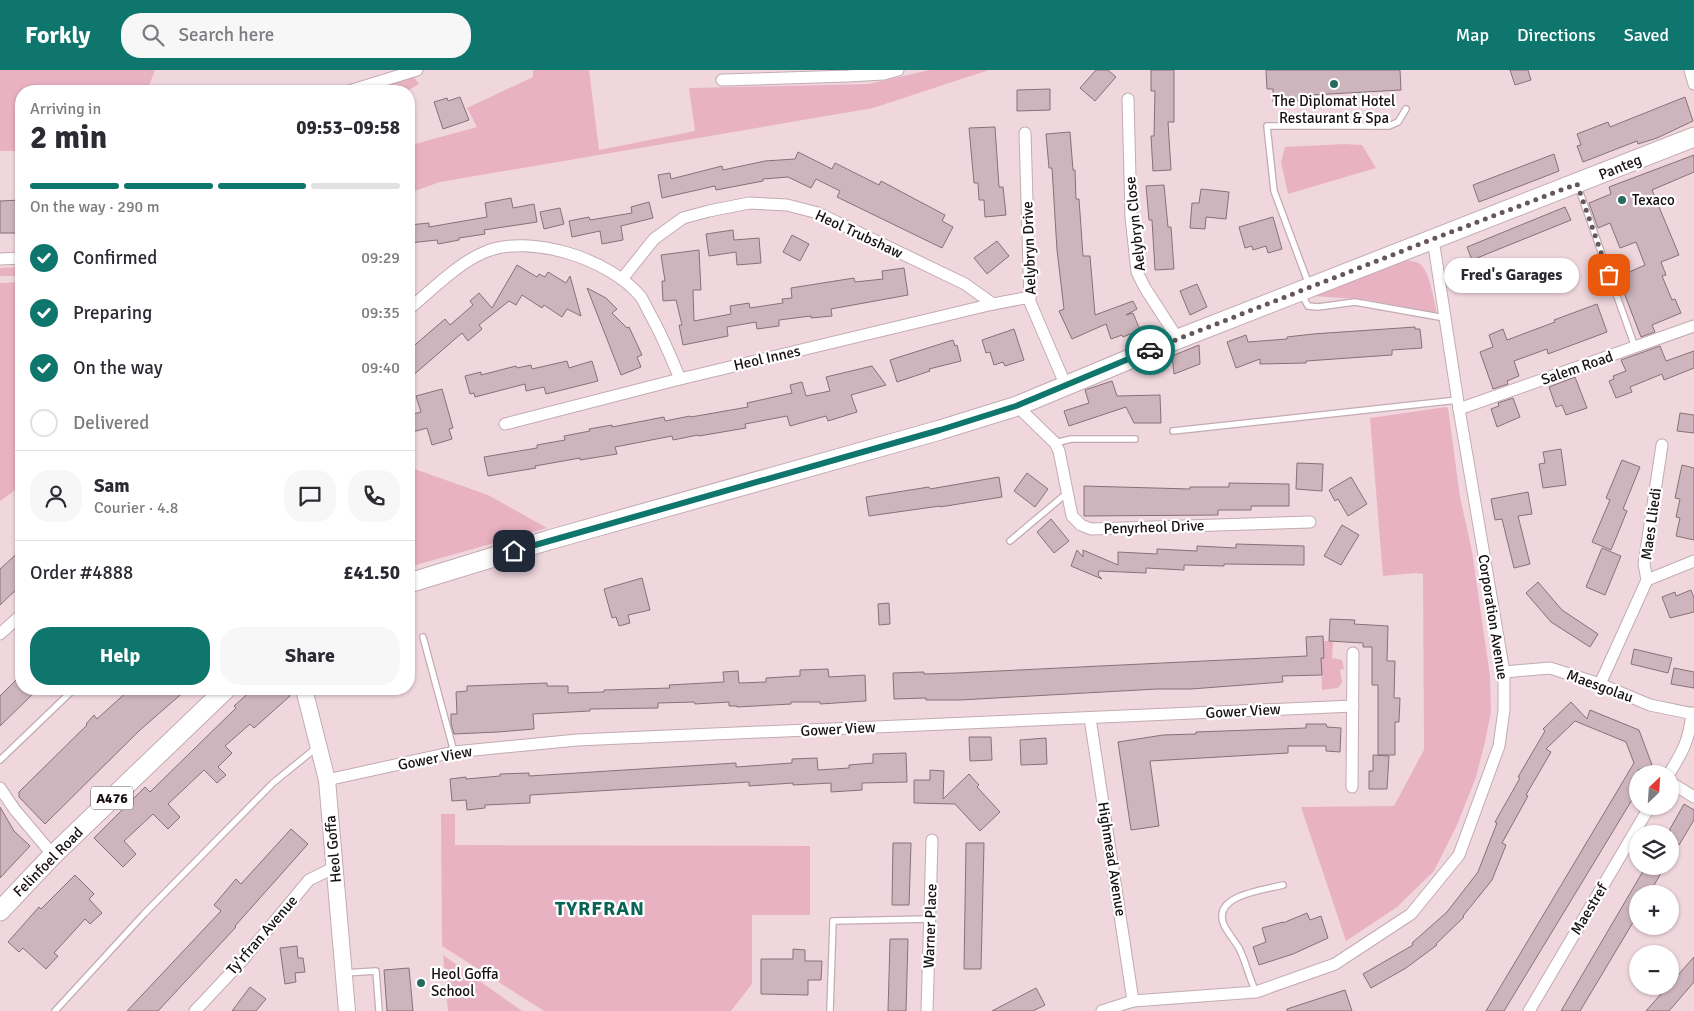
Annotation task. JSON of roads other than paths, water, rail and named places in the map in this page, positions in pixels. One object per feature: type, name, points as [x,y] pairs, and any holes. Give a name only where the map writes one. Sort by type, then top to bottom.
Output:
[{"type":"main road","name":"Panteg","points":[[1433,239],[1694,137]]},
{"type":"main road","points":[[415,581],[550,540],[931,433],[1016,406],[1178,338],[1433,239]]},
{"type":"main road","name":"Felinfoel Road","points":[[0,911],[53,855],[220,695]]},
{"type":"street","points":[[368,85],[417,70]]},
{"type":"street","points":[[722,80],[884,74],[898,70]]},
{"type":"street","points":[[1690,70],[1694,84]]},
{"type":"street","name":"Aelybryn Close","points":[[1128,99],[1131,216],[1137,272],[1145,288],[1178,338]]},
{"type":"street","name":"Aelybryn Drive","points":[[1025,133],[1030,302],[1066,386]]},
{"type":"street","name":"Heol Trubshaw","points":[[622,279],[654,239],[683,218],[749,203],[787,205],[818,213],[965,284],[993,304]]},
{"type":"street","name":"Corporation Avenue","points":[[1102,1011],[1134,1001],[1256,992],[1335,964],[1411,914],[1459,855],[1499,746],[1504,710],[1504,672],[1433,239]]},
{"type":"street","points":[[415,304],[467,261],[485,252],[510,246],[535,246],[567,254],[595,263],[622,279],[641,297],[663,337],[680,379]]},
{"type":"street","points":[[0,259],[15,258]]},
{"type":"street","name":"Heol Innes","points":[[505,424],[680,379],[993,304],[1030,298]]},
{"type":"street","name":"Salem Road","points":[[1459,405],[1694,326]]},
{"type":"street","points":[[1016,406],[1055,443]]},
{"type":"street","name":"Penyrheol Drive","points":[[1055,443],[1059,451],[1072,516],[1081,525],[1091,529],[1310,522]]},
{"type":"street","name":"Maes Lliedi","points":[[1600,684],[1646,580],[1644,564],[1662,445]]},
{"type":"street","points":[[1646,580],[1694,562]]},
{"type":"street","points":[[0,634],[15,620]]},
{"type":"street","points":[[1352,787],[1354,653]]},
{"type":"street","name":"Maesgolau","points":[[1504,672],[1550,668],[1600,684],[1650,705],[1693,714]]},
{"type":"street","name":"Heol Goffa","points":[[306,695],[320,745],[327,780],[346,1011]]},
{"type":"street","name":"Gower View","points":[[327,780],[454,752],[578,740],[1353,706]]},
{"type":"street","points":[[1676,765],[1690,745],[1693,714]]},
{"type":"street","name":"Highmead Avenue","points":[[1090,718],[1134,1001]]},
{"type":"street","points":[[0,788],[15,810],[53,855]]},
{"type":"street","points":[[1679,788],[1694,797]]},
{"type":"street","name":"Maestref","points":[[1529,1011],[1645,815]]},
{"type":"street","name":"Warner Place","points":[[927,1011],[932,840]]},
{"type":"street","name":"Ty'rfran Avenue","points":[[195,1011],[240,963],[309,880],[335,867]]},
{"type":"lane","points":[[1406,109],[1398,122],[1389,126],[1267,126],[1274,191],[1305,289],[1308,306],[1318,307],[1355,302],[1445,318]]},
{"type":"lane","points":[[1577,184],[1635,347]]},
{"type":"lane","points":[[1173,431],[1459,405]]},
{"type":"lane","points":[[1055,443],[1071,439],[1135,439]]},
{"type":"lane","points":[[1010,541],[1067,493]]},
{"type":"lane","points":[[423,637],[454,752]]},
{"type":"lane","points":[[0,760],[68,695]]},
{"type":"lane","points":[[55,1011],[144,914],[259,797],[273,783],[320,745]]},
{"type":"lane","points":[[1256,992],[1240,951],[1224,925],[1222,917],[1224,908],[1229,901],[1237,897],[1282,885]]},
{"type":"lane","points":[[830,1011],[832,921],[930,919]]},
{"type":"lane","points":[[344,973],[376,970],[379,1011]]},
{"type":"place","name":"The Diplomat Hotel Restaurant & Spa","points":[[1334,84]]},
{"type":"place","name":"Texaco","points":[[1622,200]]},
{"type":"place","name":"Fred's Garages","points":[[1609,275]]},
{"type":"place","name":"Heol Goffa School","points":[[421,983]]},
{"type":"district","name":"TYRFRAN","points":[[600,908]]}]
